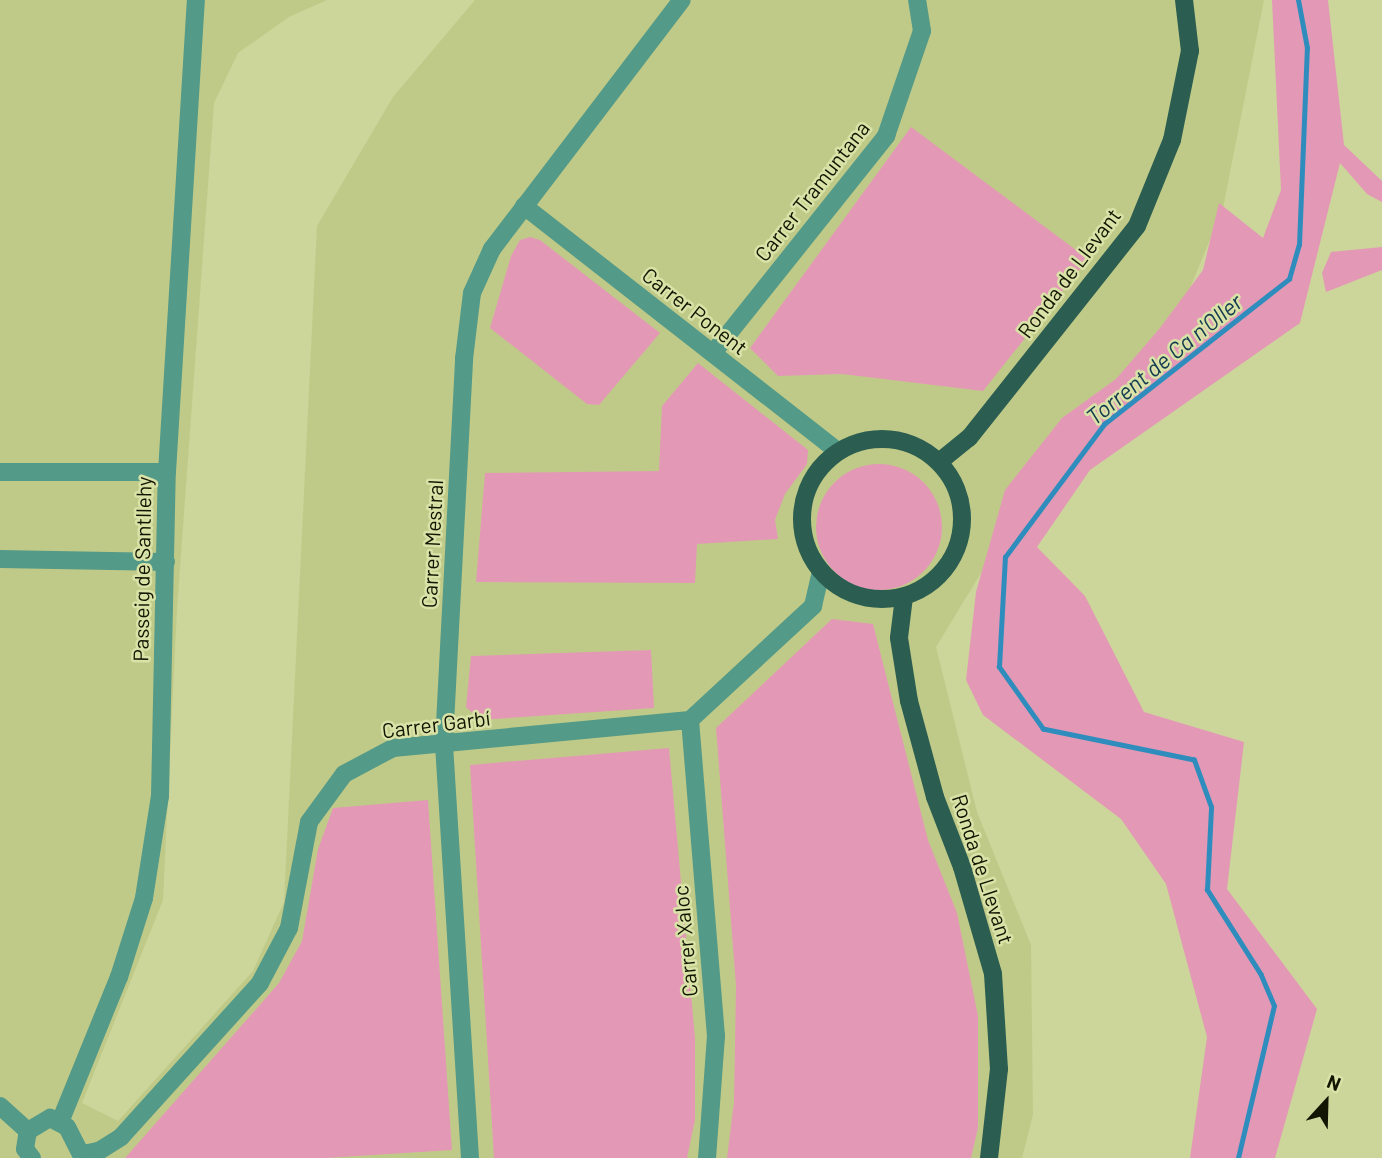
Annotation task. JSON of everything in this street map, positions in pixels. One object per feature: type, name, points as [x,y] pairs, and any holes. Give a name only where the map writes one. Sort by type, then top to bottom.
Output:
[{"type":"main road","name":"Ronda de Llevant","points":[[939,461],[969,438],[1137,226],[1172,140],[1190,51],[1184,0]]},
{"type":"main road","points":[[891,439],[916,446],[939,461],[961,499],[962,530],[954,557],[925,587],[904,597],[865,596],[843,589],[821,571],[802,533],[801,512],[813,478],[838,451],[862,440],[891,439]]},
{"type":"main road","name":"Ronda de Llevant","points":[[904,597],[899,638],[909,701],[934,797],[962,867],[993,974],[999,1069],[989,1158]]},
{"type":"street","name":"Passeig de Santllehy","points":[[61,1122],[119,977],[144,898],[160,796],[167,472],[196,0]]},
{"type":"street","name":"Carrer Mestral","points":[[470,1158],[444,743],[464,359],[472,293],[492,249],[682,0]]},
{"type":"street","name":"Carrer Tramuntana","points":[[713,354],[886,136],[922,30],[917,0]]},
{"type":"street","name":"Carrer Ponent","points":[[524,206],[838,451]]},
{"type":"street","points":[[0,472],[167,472]]},
{"type":"street","points":[[0,559],[166,562]]},
{"type":"street","points":[[690,720],[813,606],[821,571]]},
{"type":"street","name":"Carrer Garbí","points":[[83,1156],[110,1146],[121,1136],[260,983],[289,928],[304,835],[330,788],[374,755],[444,743],[690,720]]},
{"type":"street","name":"Carrer Xaloc","points":[[690,720],[716,1036],[707,1158]]},
{"type":"street","points":[[0,1106],[28,1131]]},
{"type":"street","points":[[32,1158],[25,1149],[28,1131],[41,1120],[61,1122],[83,1156]]},
{"type":"shaded area","points":[[0,0],[327,0],[289,17],[238,53],[214,103],[177,609],[163,900],[82,1103],[118,1121],[253,971],[284,902],[317,226],[393,97],[475,0],[1264,0],[1223,208],[1184,303],[998,545],[936,647],[977,812],[1031,945],[1033,1115],[1022,1158],[0,1158]]},
{"type":"shaded area","points":[[1272,0],[1328,0],[1344,145],[1382,181],[1382,202],[1367,194],[1340,163],[1300,323],[1090,470],[1037,547],[1085,596],[1144,712],[1244,742],[1227,889],[1317,1009],[1275,1158],[1190,1158],[1207,1037],[1166,884],[1121,819],[983,715],[966,680],[976,592],[1005,490],[1062,418],[1116,379],[1160,328],[1203,270],[1219,203],[1263,238],[1281,190]]},
{"type":"shaded area","points":[[911,127],[1088,259],[983,391],[842,374],[778,376],[750,348]]},
{"type":"shaded area","points":[[530,237],[540,240],[660,333],[599,405],[587,404],[490,328],[511,256],[520,240]]},
{"type":"shaded area","points":[[1382,247],[1382,270],[1326,292],[1322,273],[1331,252]]},
{"type":"shaded area","points":[[698,363],[808,450],[807,464],[785,494],[775,520],[778,539],[697,544],[695,583],[476,582],[485,473],[659,471],[662,406]]},
{"type":"shaded area","points":[[879,464],[903,469],[923,483],[937,503],[942,527],[937,551],[923,571],[903,585],[879,590],[855,585],[835,571],[821,551],[816,527],[821,503],[835,483],[855,469]]},
{"type":"shaded area","points":[[832,619],[873,624],[928,840],[957,913],[978,1016],[978,1128],[971,1158],[727,1158],[734,1102],[736,986],[716,728]]},
{"type":"shaded area","points":[[651,650],[654,708],[480,720],[466,707],[471,656]]},
{"type":"shaded area","points":[[669,748],[695,1038],[695,1120],[687,1158],[494,1158],[470,765]]},
{"type":"shaded area","points":[[428,800],[452,1150],[326,1158],[125,1158],[279,983],[302,941],[318,849],[333,808]]},
{"type":"waterway","name":"Torrent de Ca n'Oller","points":[[1238,1158],[1274,1006],[1261,975],[1207,890],[1211,807],[1194,760],[1043,729],[999,667],[1005,557],[1104,424],[1289,279],[1299,245],[1307,48],[1298,0]]}]
